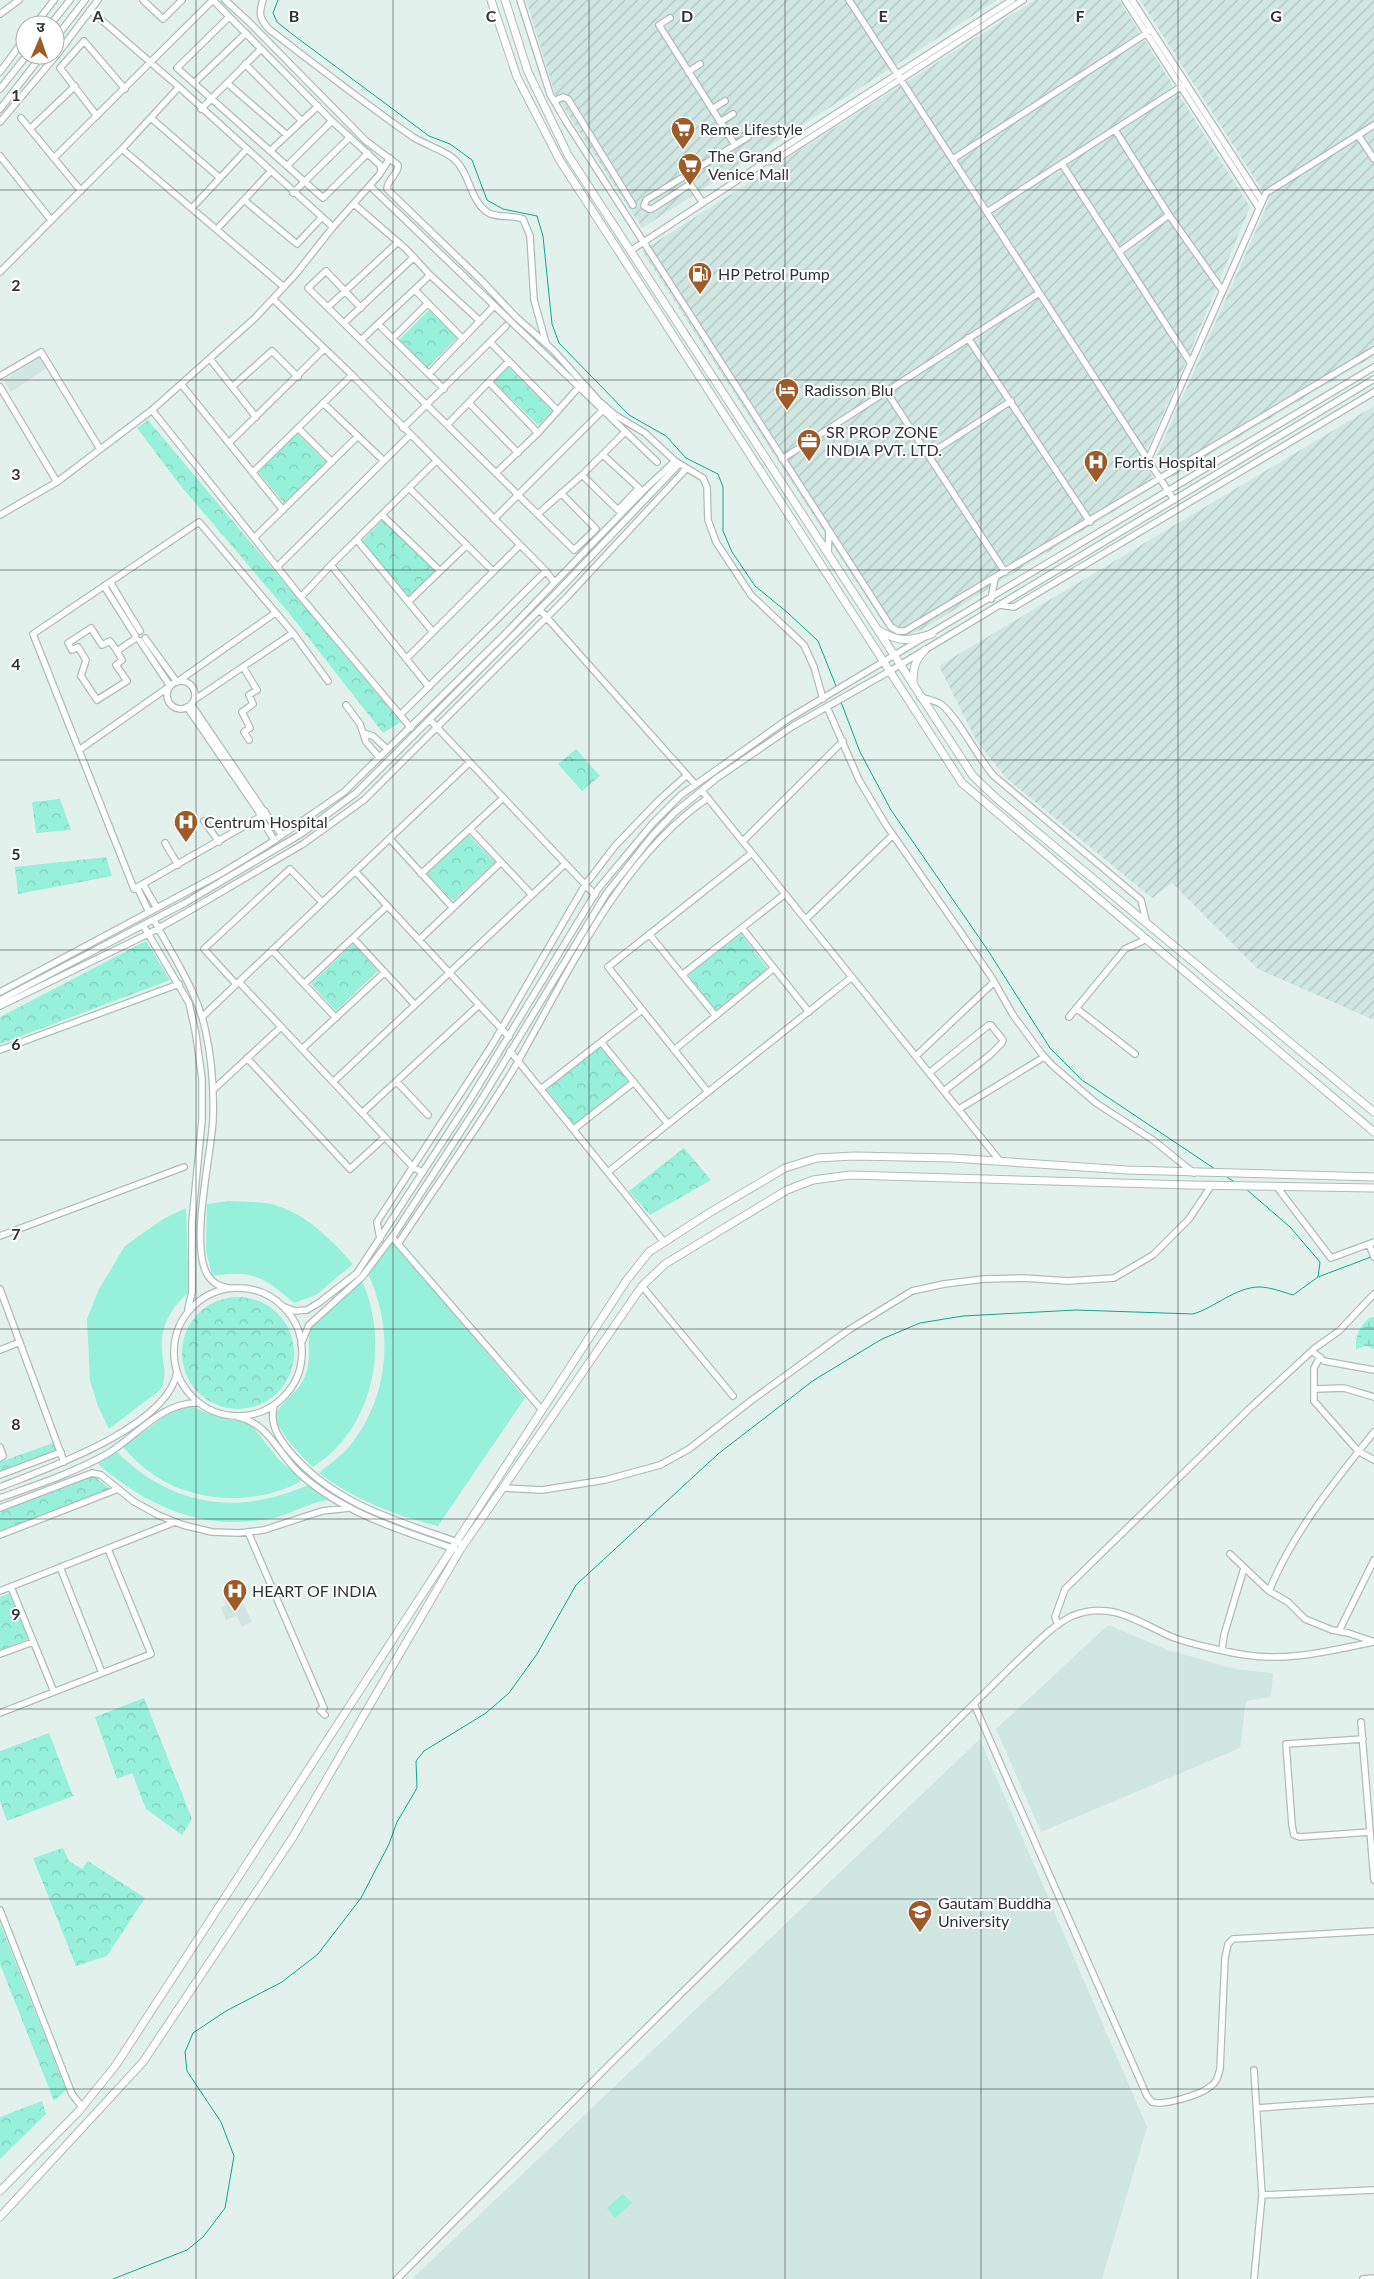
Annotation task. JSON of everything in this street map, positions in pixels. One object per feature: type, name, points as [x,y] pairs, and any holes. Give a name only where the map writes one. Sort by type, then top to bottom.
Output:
[{"type":"main road","points":[[490,0],[517,77],[559,159],[962,783],[1374,1132]]},
{"type":"main road","points":[[505,0],[520,52],[540,101],[568,155],[973,776],[996,798],[1374,1112]]},
{"type":"main road","points":[[875,628],[899,640],[910,640],[932,634]]},
{"type":"main road","points":[[913,686],[913,667],[916,659],[925,650]]},
{"type":"main road","points":[[0,2191],[82,2107],[116,2066],[626,1281],[648,1252],[785,1168],[817,1158],[864,1156],[1000,1161],[1198,1173],[1374,1178]]},
{"type":"main road","points":[[0,2217],[143,2062],[293,1837],[462,1547],[642,1286],[666,1264],[717,1231],[787,1190],[813,1180],[850,1175],[1213,1186],[1374,1188]]},
{"type":"street","points":[[0,14],[19,0]]},
{"type":"street","points":[[43,15],[54,0]]},
{"type":"street","points":[[58,15],[70,0]]},
{"type":"street","points":[[65,26],[85,0]]},
{"type":"street","points":[[0,122],[55,57],[98,0]]},
{"type":"street","points":[[143,0],[163,19],[182,0]]},
{"type":"street","points":[[55,157],[213,0],[332,121],[380,165],[382,170]]},
{"type":"street","points":[[225,0],[366,141],[398,164],[398,169],[386,188],[481,280],[516,317],[547,345],[599,401],[615,415],[644,433],[686,469],[703,478],[707,487],[711,529],[727,561],[751,595],[804,645],[814,667],[823,699]]},
{"type":"street","points":[[263,0],[259,12],[262,22],[270,30],[414,137],[454,159],[460,165],[473,195],[488,213],[496,216],[516,216],[523,219],[530,236],[534,300],[547,345]]},
{"type":"street","points":[[520,0],[538,62],[554,101],[891,627],[898,631],[905,632],[1374,350]]},
{"type":"street","points":[[849,0],[1174,500]]},
{"type":"street","points":[[899,76],[1012,0]]},
{"type":"street","points":[[630,250],[765,162],[772,154],[1023,0]]},
{"type":"street","points":[[1125,0],[1149,32],[1259,208]]},
{"type":"street","points":[[1132,0],[1149,32]]},
{"type":"street","points":[[90,10],[179,88],[320,218],[333,227]]},
{"type":"street","points":[[229,16],[177,68],[323,198],[368,153]]},
{"type":"street","points":[[670,18],[658,26],[735,145]]},
{"type":"street","points":[[953,159],[1149,32]]},
{"type":"street","points":[[194,84],[246,33]]},
{"type":"street","points":[[97,116],[60,68],[84,41],[125,88]]},
{"type":"street","points":[[201,109],[261,48]]},
{"type":"street","points":[[0,72],[15,52]]},
{"type":"street","points":[[246,64],[302,121]]},
{"type":"street","points":[[688,72],[700,64]]},
{"type":"street","points":[[0,88],[19,65]]},
{"type":"street","points":[[0,109],[34,65]]},
{"type":"street","points":[[227,83],[286,135]]},
{"type":"street","points":[[987,212],[1183,85]]},
{"type":"street","points":[[1183,85],[1262,201]]},
{"type":"street","points":[[30,129],[75,86]]},
{"type":"street","points":[[0,272],[122,149],[179,88]]},
{"type":"street","points":[[554,101],[563,97],[568,99],[633,205]]},
{"type":"street","points":[[712,109],[725,101]]},
{"type":"street","points":[[270,151],[318,106]]},
{"type":"street","points":[[720,122],[733,114]]},
{"type":"street","points":[[21,118],[55,157],[81,191]]},
{"type":"street","points":[[151,118],[220,178]]},
{"type":"street","points":[[287,166],[332,121]]},
{"type":"street","points":[[1148,460],[1266,193],[1374,125]]},
{"type":"street","points":[[1115,130],[1169,215],[1222,290]]},
{"type":"street","points":[[1358,135],[1374,159]]},
{"type":"street","points":[[703,203],[690,184],[652,209],[649,210],[644,206],[646,200],[748,136]]},
{"type":"street","points":[[293,193],[350,138]]},
{"type":"street","points":[[122,149],[284,288]]},
{"type":"street","points":[[192,208],[246,150]]},
{"type":"street","points":[[0,156],[51,220]]},
{"type":"street","points":[[0,514],[57,482],[152,410],[210,359],[274,300],[333,227],[370,186],[390,158]]},
{"type":"street","points":[[1062,164],[1190,362]]},
{"type":"street","points":[[217,230],[270,172]]},
{"type":"street","points":[[370,186],[656,462]]},
{"type":"street","points":[[244,200],[297,244],[320,218]]},
{"type":"street","points":[[354,204],[398,242],[430,275],[480,321]]},
{"type":"street","points":[[1119,252],[1169,215]]},
{"type":"street","points":[[328,308],[398,242]]},
{"type":"street","points":[[344,324],[414,257]]},
{"type":"street","points":[[360,308],[326,272],[308,288],[574,550],[596,529],[562,493]]},
{"type":"street","points":[[361,340],[430,275]]},
{"type":"street","points":[[415,290],[463,339]]},
{"type":"street","points":[[782,459],[1039,293]]},
{"type":"street","points":[[274,300],[352,375],[546,571],[554,582]]},
{"type":"street","points":[[393,338],[428,303]]},
{"type":"street","points":[[429,374],[494,306]]},
{"type":"street","points":[[378,324],[444,389]]},
{"type":"street","points":[[403,428],[428,406],[506,326]]},
{"type":"street","points":[[968,338],[1090,522]]},
{"type":"street","points":[[490,342],[558,411]]},
{"type":"street","points":[[230,442],[298,377],[324,349]]},
{"type":"street","points":[[232,387],[272,351],[298,377]]},
{"type":"street","points":[[0,376],[41,352],[100,449]]},
{"type":"street","points":[[210,359],[256,417]]},
{"type":"street","points":[[447,425],[509,361]]},
{"type":"street","points":[[188,1309],[220,1291],[245,1289],[264,1294],[282,1306],[295,1311],[307,1310],[357,1273],[471,1098],[594,895],[653,822],[681,795],[788,719],[991,599],[1374,367]]},
{"type":"street","points":[[253,472],[352,375]]},
{"type":"street","points":[[232,1416],[254,1414],[274,1406],[287,1393],[299,1373],[301,1344],[309,1325],[362,1277],[392,1237],[474,1110],[606,894],[652,836],[674,813],[793,726],[890,671],[1374,379]]},
{"type":"street","points":[[489,382],[538,433]]},
{"type":"street","points":[[181,384],[230,442],[283,510]]},
{"type":"street","points":[[496,473],[538,433],[578,388]]},
{"type":"street","points":[[1,389],[57,482]]},
{"type":"street","points":[[886,391],[1005,572]]},
{"type":"street","points":[[1000,605],[1014,607],[1374,392]]},
{"type":"street","points":[[928,455],[1011,401]]},
{"type":"street","points":[[323,403],[384,461]]},
{"type":"street","points":[[468,403],[518,452]]},
{"type":"street","points":[[152,410],[301,597],[416,734]]},
{"type":"street","points":[[494,519],[603,410]]},
{"type":"street","points":[[298,428],[332,462]]},
{"type":"street","points":[[538,514],[582,475],[625,432]]},
{"type":"street","points":[[277,567],[410,435]]},
{"type":"street","points":[[254,538],[358,436]]},
{"type":"street","points":[[582,475],[618,510],[639,488],[603,455]]},
{"type":"street","points":[[301,597],[330,565],[436,461]]},
{"type":"street","points":[[0,992],[222,873],[282,835],[344,792],[504,635],[644,490],[677,462]]},
{"type":"street","points":[[0,1000],[154,920],[301,834],[356,793],[540,610],[677,462]]},
{"type":"street","points":[[0,1006],[148,934],[303,844],[364,800],[547,618],[686,469]]},
{"type":"street","points":[[409,488],[493,572]]},
{"type":"street","points":[[382,515],[440,571]]},
{"type":"street","points":[[262,814],[219,842],[134,889],[32,634],[198,522],[293,634],[328,681]]},
{"type":"street","points":[[828,556],[829,531]]},
{"type":"street","points":[[357,540],[433,632]]},
{"type":"street","points":[[408,602],[467,545]]},
{"type":"street","points":[[406,659],[520,545]]},
{"type":"street","points":[[330,565],[429,687]]},
{"type":"street","points":[[400,715],[546,571]]},
{"type":"street","points":[[991,599],[995,578]]},
{"type":"street","points":[[110,582],[139,636],[177,682]]},
{"type":"street","points":[[104,586],[139,636],[170,686]]},
{"type":"street","points":[[540,610],[695,784]]},
{"type":"street","points":[[79,750],[275,613]]},
{"type":"street","points":[[91,628],[102,645],[110,641],[117,651],[122,660],[116,665],[127,681],[97,700],[81,676],[86,660],[78,647],[72,650],[68,643],[91,628]]},
{"type":"street","points":[[170,686],[167,695],[170,703],[178,708],[191,704],[293,634]]},
{"type":"street","points":[[117,651],[139,636]]},
{"type":"street","points":[[243,667],[257,690],[249,695],[253,704],[242,712],[250,728],[244,732],[249,740]]},
{"type":"street","points":[[177,682],[185,682],[192,687],[194,691],[191,704],[262,814],[274,840]]},
{"type":"street","points":[[920,697],[941,704],[950,713],[980,760],[994,776],[1141,900],[1146,922]]},
{"type":"street","points":[[346,705],[360,724],[366,742],[379,757]]},
{"type":"street","points":[[830,705],[859,780],[893,835],[994,982],[1013,1016],[1044,1057],[1096,1103],[1153,1140],[1198,1173]]},
{"type":"street","points":[[430,720],[469,764],[594,895]]},
{"type":"street","points":[[363,733],[373,736],[387,749]]},
{"type":"street","points":[[743,842],[843,741]]},
{"type":"street","points":[[202,1017],[469,764]]},
{"type":"street","points":[[380,1239],[377,1222],[414,1168],[501,1029],[585,885],[615,846],[659,800],[687,775]]},
{"type":"street","points":[[702,791],[1000,1161]]},
{"type":"street","points":[[421,874],[502,798]]},
{"type":"street","points":[[398,1244],[518,1060],[580,951],[631,874],[678,823],[708,798]]},
{"type":"street","points":[[262,814],[282,835]]},
{"type":"street","points":[[204,821],[219,842]]},
{"type":"street","points":[[470,829],[532,895]]},
{"type":"street","points":[[806,919],[893,835]]},
{"type":"street","points":[[390,839],[453,908]]},
{"type":"street","points":[[165,843],[178,865]]},
{"type":"street","points":[[708,1092],[608,967],[752,853]]},
{"type":"street","points":[[419,940],[501,862]]},
{"type":"street","points":[[333,1082],[565,864]]},
{"type":"street","points":[[322,902],[290,869],[204,949],[281,1027],[414,1168],[422,1172]]},
{"type":"street","points":[[355,872],[509,1037]]},
{"type":"street","points":[[140,886],[157,908]]},
{"type":"street","points":[[140,886],[150,912]]},
{"type":"street","points":[[682,975],[785,894]]},
{"type":"street","points":[[304,984],[387,906]]},
{"type":"street","points":[[154,920],[198,1002],[206,1033],[213,1090],[213,1121],[201,1222],[202,1254],[206,1273],[211,1280],[218,1286],[231,1289]]},
{"type":"street","points":[[142,925],[189,1004],[196,1035],[202,1079],[202,1120],[192,1222],[192,1292],[188,1309],[177,1332],[174,1351],[177,1372],[184,1387],[199,1403],[209,1410],[256,1423],[270,1437],[297,1471],[317,1488],[350,1508],[368,1517],[462,1547]]},
{"type":"street","points":[[742,928],[809,1012]]},
{"type":"street","points":[[649,934],[716,1016]]},
{"type":"street","points":[[353,938],[415,1005]]},
{"type":"street","points":[[1069,1016],[1125,949],[1147,940]]},
{"type":"street","points":[[272,950],[336,1018]]},
{"type":"street","points":[[674,1050],[774,968]]},
{"type":"street","points":[[302,1049],[385,972]]},
{"type":"street","points":[[608,1172],[852,977]]},
{"type":"street","points":[[916,1056],[994,982]]},
{"type":"street","points":[[0,1050],[178,984]]},
{"type":"street","points":[[362,1113],[479,1005]]},
{"type":"street","points":[[1076,1008],[1135,1054]]},
{"type":"street","points":[[541,1089],[642,1010]]},
{"type":"street","points":[[929,1073],[988,1025],[991,1025],[1001,1037],[1002,1043],[990,1055],[944,1091]]},
{"type":"street","points":[[213,1090],[281,1027]]},
{"type":"street","points":[[601,1042],[668,1124]]},
{"type":"street","points":[[510,1051],[664,1242]]},
{"type":"street","points":[[959,1109],[1044,1057]]},
{"type":"street","points":[[247,1058],[350,1169],[384,1137]]},
{"type":"street","points":[[397,1082],[428,1114]]},
{"type":"street","points":[[574,1129],[634,1082]]},
{"type":"street","points":[[0,1236],[184,1167]]},
{"type":"street","points":[[503,1488],[542,1490],[605,1480],[660,1465],[689,1449],[752,1400],[847,1331],[912,1291],[944,1284],[984,1279],[1023,1278],[1068,1281],[1114,1278],[1153,1255],[1189,1219],[1213,1186]]},
{"type":"street","points":[[1277,1187],[1332,1258],[1371,1243],[1374,1257]]},
{"type":"street","points":[[392,1237],[542,1410]]},
{"type":"street","points":[[642,1286],[733,1396]]},
{"type":"street","points":[[1,1293],[64,1462]]},
{"type":"street","points":[[1058,1625],[1055,1617],[1065,1589],[1142,1512],[1312,1351],[1339,1331],[1374,1294]]},
{"type":"street","points":[[282,1306],[294,1323],[301,1344]]},
{"type":"street","points":[[0,1350],[20,1342]]},
{"type":"street","points":[[1312,1351],[1324,1361],[1374,1370]]},
{"type":"street","points":[[1320,1357],[1314,1368],[1315,1389],[1312,1396],[1314,1401],[1358,1451],[1374,1460]]},
{"type":"street","points":[[0,1486],[64,1462],[116,1436],[153,1409],[175,1383],[177,1372]]},
{"type":"street","points":[[1315,1389],[1344,1388],[1374,1396]]},
{"type":"street","points":[[0,1498],[77,1469],[108,1454],[168,1409],[190,1403],[199,1403]]},
{"type":"street","points":[[274,1406],[271,1416],[274,1427],[285,1446],[302,1466],[321,1482],[346,1500],[454,1545]]},
{"type":"street","points":[[1268,1590],[1286,1555],[1340,1472],[1374,1432]]},
{"type":"street","points":[[0,1447],[3,1456],[0,1458]]},
{"type":"street","points":[[0,1475],[61,1452]]},
{"type":"street","points":[[77,1469],[81,1478]]},
{"type":"street","points":[[0,1508],[92,1474],[101,1474],[133,1501],[176,1522],[212,1532],[264,1530],[322,1511],[350,1508]]},
{"type":"street","points":[[0,1535],[118,1489]]},
{"type":"street","points":[[0,1591],[176,1522]]},
{"type":"street","points":[[248,1532],[324,1708],[320,1710],[325,1715]]},
{"type":"street","points":[[0,1713],[151,1654],[108,1549]]},
{"type":"street","points":[[1230,1554],[1268,1590],[1288,1602],[1305,1619],[1374,1642]]},
{"type":"street","points":[[1339,1631],[1374,1560]]},
{"type":"street","points":[[60,1567],[102,1673]]},
{"type":"street","points":[[1222,1649],[1224,1635],[1244,1568]]},
{"type":"street","points":[[11,1587],[54,1692]]},
{"type":"street","points":[[397,2279],[620,2054],[1016,1662],[1058,1625],[1073,1616],[1100,1610],[1108,1611],[1128,1615],[1174,1637],[1222,1649],[1271,1658],[1299,1656],[1374,1642]]},
{"type":"street","points":[[0,1654],[34,1642]]},
{"type":"street","points":[[974,1704],[1147,2096],[1152,2102],[1163,2104],[1205,2090],[1217,2079],[1220,2069],[1225,1958],[1228,1944],[1233,1939],[1374,1931]]},
{"type":"street","points":[[1361,1722],[1374,1880]]},
{"type":"street","points":[[1363,1739],[1286,1744],[1291,1816],[1294,1835],[1300,1837],[1370,1832]]},
{"type":"street","points":[[0,1910],[72,2094],[82,2107]]},
{"type":"street","points":[[1254,2070],[1262,2196],[1254,2279]]},
{"type":"street","points":[[1257,2108],[1374,2100]]},
{"type":"street","points":[[1262,2196],[1374,2190]]},
{"type":"street","points":[[1363,2279],[1374,2278]]},
{"type":"shaded area","points":[[526,0],[997,0],[642,228],[555,94]]},
{"type":"shaded area","points":[[1035,0],[1119,0],[1250,207],[1185,364],[1143,459],[1157,485],[923,629],[908,635],[895,634],[885,626],[642,251]]},
{"type":"shaded area","points":[[1140,0],[1374,0],[1374,356],[1171,478],[1157,455],[1269,201]]},
{"type":"shaded area","points":[[41,356],[48,367],[11,392],[4,380]]},
{"type":"shaded area","points":[[1374,406],[1374,1020],[1258,969],[1172,883],[1152,898],[1006,778],[976,740],[939,666]]},
{"type":"shaded area","name":"HEART OF INDIA","points":[[238,1592],[252,1622],[242,1627],[237,1616],[226,1620],[221,1607],[226,1605],[223,1598]]},
{"type":"shaded area","points":[[1108,1625],[1168,1650],[1235,1669],[1273,1673],[1271,1697],[1246,1701],[1240,1748],[1041,1832],[996,1729]]},
{"type":"shaded area","name":"Gautam Buddha University","points":[[980,1739],[1147,2127],[1102,2279],[412,2279]]},
{"type":"green space","points":[[429,310],[457,338],[426,369],[398,341]]},
{"type":"green space","points":[[508,367],[553,410],[538,425],[494,382]]},
{"type":"green space","points":[[148,420],[401,722],[383,733],[289,613],[180,485],[137,428]]},
{"type":"green space","points":[[297,433],[327,463],[284,503],[258,472]]},
{"type":"green space","points":[[383,520],[435,571],[409,598],[361,542]]},
{"type":"green space","points":[[576,749],[600,776],[582,791],[558,764]]},
{"type":"green space","points":[[60,799],[71,830],[36,833],[32,802]]},
{"type":"green space","points":[[469,835],[495,862],[453,901],[427,874]]},
{"type":"green space","points":[[106,857],[112,876],[18,894],[15,867]]},
{"type":"green space","points":[[741,934],[768,969],[716,1010],[688,975]]},
{"type":"green space","points":[[146,941],[170,980],[0,1044],[0,1017]]},
{"type":"green space","points":[[353,944],[378,971],[336,1011],[311,984]]},
{"type":"green space","points":[[601,1046],[629,1081],[574,1124],[546,1089]]},
{"type":"green space","points":[[684,1148],[711,1180],[650,1215],[629,1191]]},
{"type":"green space","points":[[229,1201],[272,1204],[284,1208],[317,1228],[353,1264],[316,1295],[294,1303],[274,1287],[257,1277],[238,1274],[212,1276],[206,1251],[207,1204]]},
{"type":"green space","points":[[186,1208],[189,1292],[172,1311],[163,1333],[164,1380],[160,1390],[109,1429],[98,1406],[90,1381],[87,1319],[99,1289],[125,1246],[163,1219]]},
{"type":"green space","points":[[392,1241],[525,1398],[438,1526],[391,1512],[361,1499],[319,1473],[348,1448],[362,1429],[372,1408],[379,1386],[384,1364],[382,1318],[377,1296],[368,1274]]},
{"type":"green space","points":[[362,1281],[370,1305],[375,1331],[375,1357],[371,1383],[363,1408],[350,1430],[334,1450],[313,1467],[282,1432],[276,1416],[278,1410],[304,1379],[309,1362],[311,1327]]},
{"type":"green space","points":[[238,1297],[249,1298],[259,1302],[277,1314],[289,1332],[293,1342],[293,1364],[289,1374],[277,1392],[259,1404],[249,1408],[238,1409],[227,1408],[217,1404],[199,1392],[187,1374],[183,1364],[182,1353],[183,1342],[187,1332],[199,1314],[217,1302],[227,1298]]},
{"type":"green space","points":[[1371,1317],[1374,1317],[1374,1349],[1366,1346],[1356,1349],[1359,1331]]},
{"type":"green space","points":[[190,1406],[217,1417],[250,1423],[279,1460],[303,1480],[268,1494],[230,1498],[210,1496],[173,1486],[157,1477],[123,1447],[172,1411]]},
{"type":"green space","points":[[53,1443],[56,1451],[0,1472],[0,1462]]},
{"type":"green space","points":[[117,1452],[160,1485],[183,1495],[207,1501],[231,1503],[256,1501],[282,1495],[308,1485],[331,1500],[316,1503],[274,1518],[249,1522],[201,1519],[179,1513],[137,1493],[117,1480],[98,1464]]},
{"type":"green space","points":[[94,1476],[110,1489],[0,1531],[0,1512]]},
{"type":"green space","points":[[10,1593],[28,1639],[0,1650],[0,1597]]},
{"type":"green space","points":[[144,1698],[192,1819],[182,1835],[146,1809],[132,1773],[117,1779],[95,1717]]},
{"type":"green space","points":[[49,1733],[73,1796],[7,1821],[0,1801],[0,1751]]},
{"type":"green space","points":[[63,1848],[69,1861],[82,1869],[88,1861],[145,1898],[107,1956],[76,1966],[33,1858]]},
{"type":"green space","points":[[0,1923],[66,2090],[54,2101],[0,1964]]},
{"type":"green space","points":[[42,2101],[46,2114],[0,2159],[0,2117]]},
{"type":"green space","points":[[623,2194],[632,2203],[615,2218],[607,2208]]},
{"type":"waterway","points":[[278,0],[273,13],[277,22],[429,136],[450,144],[472,160],[487,200],[503,209],[537,216],[543,236],[552,324],[559,343],[629,415],[666,436],[686,458],[718,474],[723,487],[723,531],[732,552],[755,586],[818,641],[836,686]]},
{"type":"waterway","points":[[841,702],[860,752],[891,810],[987,949],[1050,1048],[1082,1080],[1215,1169]]},
{"type":"waterway","points":[[1227,1177],[1236,1183]]},
{"type":"waterway","points":[[113,2279],[187,2250],[203,2237],[225,2208],[234,2156],[221,2122],[187,2071],[185,2052],[193,2033],[226,2011],[282,1982],[318,1954],[361,1898],[389,1844],[397,1822],[417,1788],[416,1761],[424,1751],[486,1713],[509,1693],[537,1654],[576,1585],[718,1454],[814,1380],[882,1339],[920,1323],[963,1316],[1076,1310],[1193,1314],[1242,1290],[1250,1288],[1268,1288],[1293,1295],[1318,1277],[1320,1262],[1290,1227],[1246,1189]]},
{"type":"waterway","points":[[1318,1277],[1371,1257]]},
{"type":"place","name":"Reme Lifestyle","points":[[683,150]]},
{"type":"place","name":"The Grand Venice Mall","points":[[690,186]]},
{"type":"place","name":"HP Petrol Pump","points":[[700,295]]},
{"type":"place","name":"Radisson Blu","points":[[787,411]]},
{"type":"place","name":"SR PROP ZONE INDIA PVT. LTD.","points":[[809,462]]},
{"type":"place","name":"Fortis Hospital","points":[[1096,483]]},
{"type":"place","name":"Centrum Hospital","points":[[186,843]]},
{"type":"place","name":"HEART OF INDIA","points":[[235,1612]]},
{"type":"place","name":"Gautam Buddha University","points":[[920,1933]]}]
